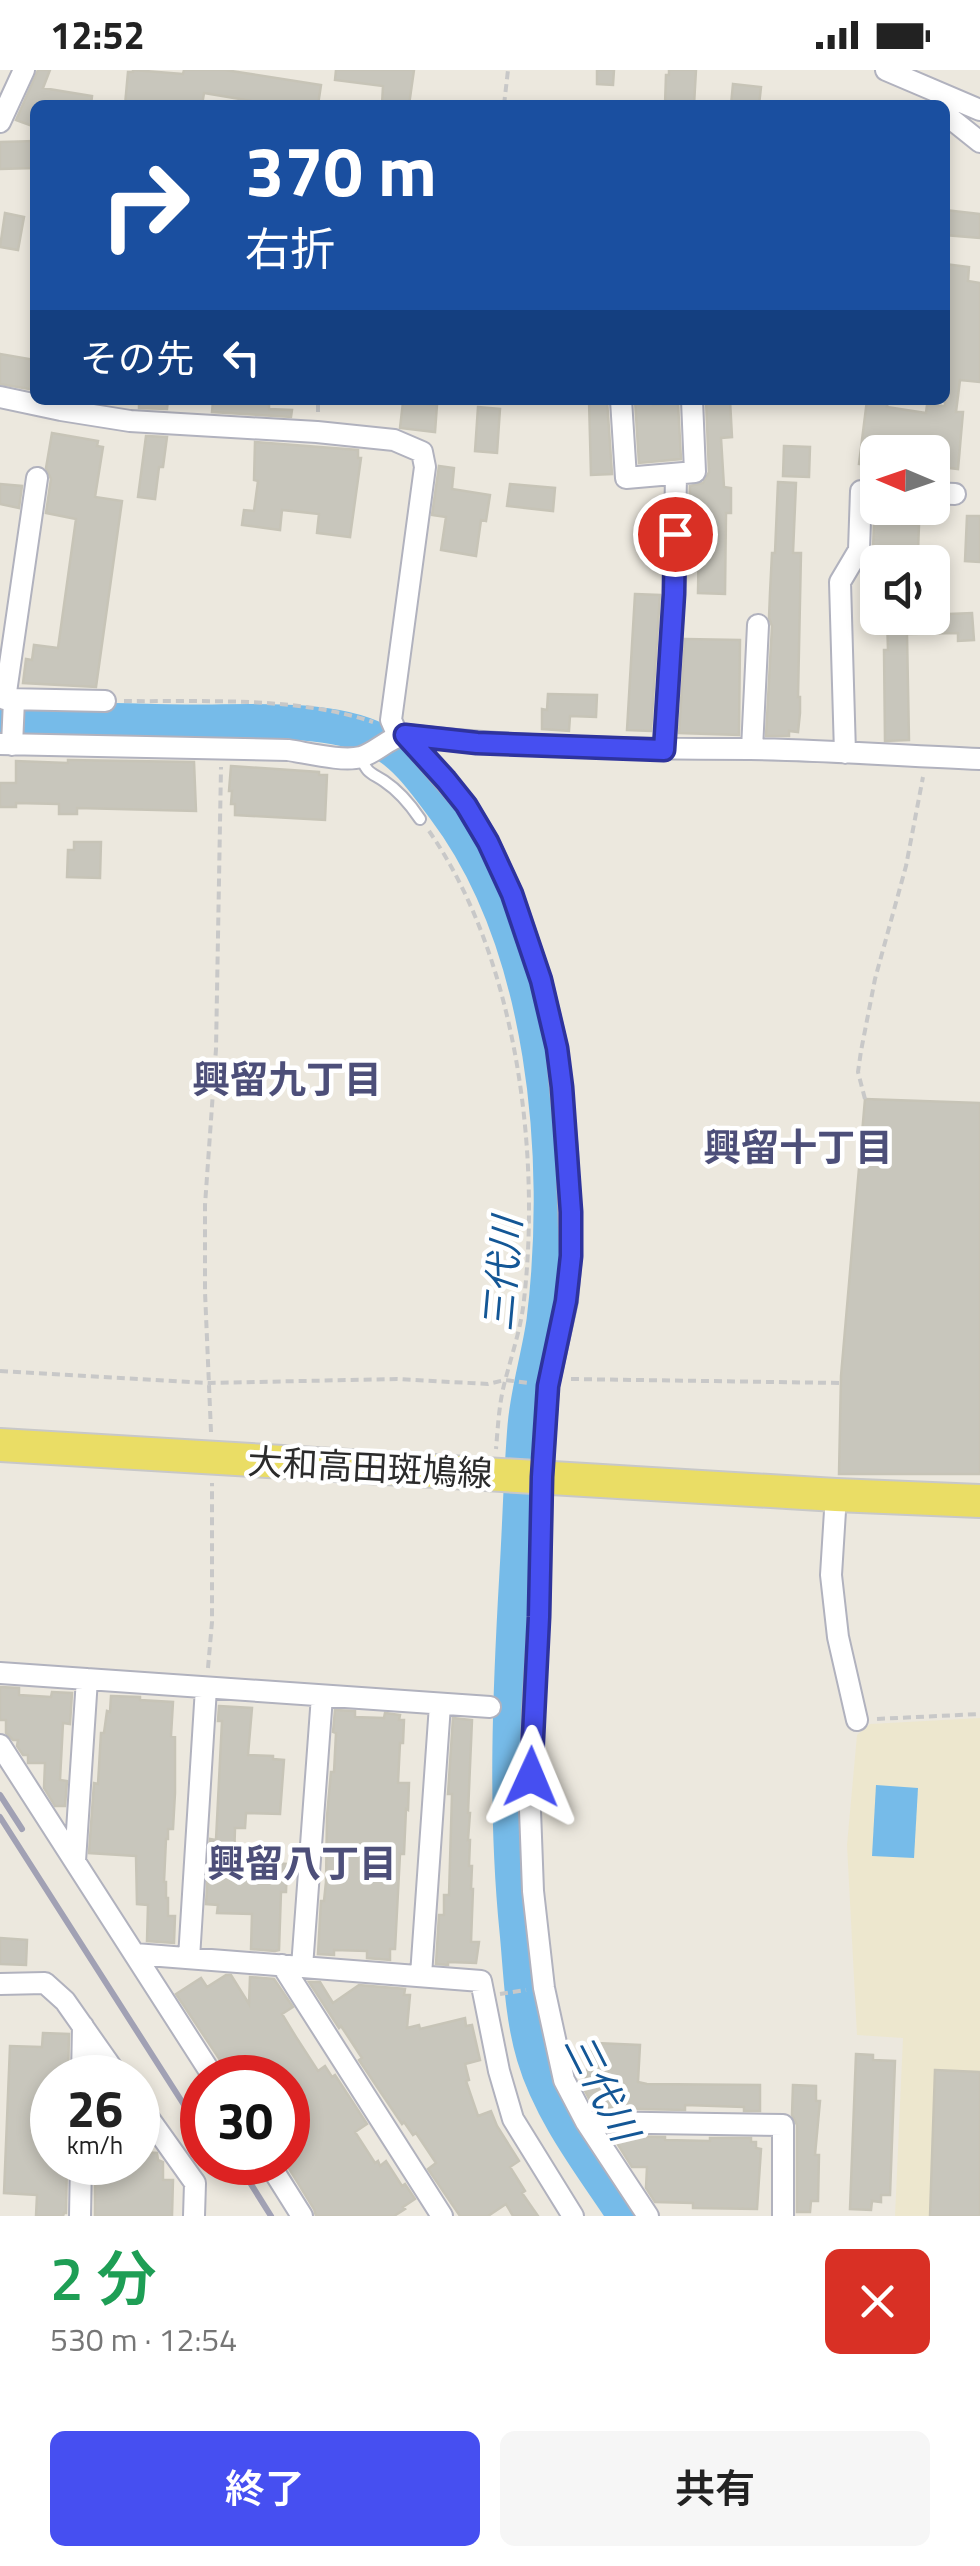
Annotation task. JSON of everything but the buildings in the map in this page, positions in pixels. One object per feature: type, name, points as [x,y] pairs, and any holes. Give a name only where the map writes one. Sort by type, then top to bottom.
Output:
[{"type":"main road","name":"大和高田斑鳩線","points":[[0,1445],[980,1501]]},
{"type":"street","points":[[0,122],[24,70]]},
{"type":"street","points":[[891,72],[927,100]]},
{"type":"street","points":[[891,72],[980,110]]},
{"type":"street","points":[[950,118],[980,142]]},
{"type":"street","points":[[0,397],[30,403]]},
{"type":"street","points":[[38,405],[130,420],[394,440],[422,452],[425,467],[392,720],[401,736],[466,805],[512,894],[541,980],[557,1048],[567,1150],[571,1256],[548,1386],[532,1710],[533,1891],[544,1988],[564,2080],[586,2122],[648,2216]]},
{"type":"street","points":[[621,405],[626,478],[695,472],[692,405]]},
{"type":"street","points":[[664,750],[674,594],[676,474]]},
{"type":"street","points":[[37,478],[5,699],[14,705],[105,701]]},
{"type":"street","points":[[950,494],[955,494]]},
{"type":"street","points":[[845,753],[840,582],[859,550],[860,521]]},
{"type":"street","points":[[752,750],[758,626]]},
{"type":"street","points":[[14,705],[8,741],[288,750],[360,757],[401,736],[477,743],[980,758]]},
{"type":"street","points":[[836,1495],[831,1575],[838,1637],[857,1720]]},
{"type":"street","points":[[0,1673],[490,1707]]},
{"type":"street","points":[[75,1860],[87,1679]]},
{"type":"street","points":[[189,1958],[206,1688]]},
{"type":"street","points":[[322,1696],[292,1966],[442,2216]]},
{"type":"street","points":[[421,1975],[440,1705]]},
{"type":"street","points":[[0,1745],[199,2055]]},
{"type":"street","points":[[135,1954],[481,1981],[490,1996],[498,2071],[514,2119],[573,2216]]},
{"type":"street","points":[[0,1984],[45,1983],[65,2001],[103,2055]]},
{"type":"street","points":[[82,2055],[83,2026]]},
{"type":"street","points":[[586,2122],[784,2126],[783,2216]]},
{"type":"street","points":[[160,2134],[195,2183],[194,2216]]},
{"type":"street","points":[[80,2216],[81,2185]]},
{"type":"street","points":[[282,2185],[302,2216]]},
{"type":"lane","points":[[360,757],[367,772],[408,802],[420,819]]},
{"type":"path","points":[[505,100],[508,70]]},
{"type":"path","points":[[105,701],[227,702],[345,713],[401,736]]},
{"type":"path","points":[[212,1442],[205,1205],[216,1049],[221,748]]},
{"type":"path","points":[[864,1100],[858,1072],[861,1052],[906,866],[926,756]]},
{"type":"path","points":[[420,819],[462,884],[494,969],[510,1028],[522,1109],[531,1210],[524,1305],[499,1412],[494,1475]]},
{"type":"path","points":[[0,1371],[210,1383],[396,1379],[488,1384],[505,1380]]},
{"type":"path","points":[[551,1378],[841,1383]]},
{"type":"path","points":[[206,1688],[212,1622],[212,1475]]},
{"type":"path","points":[[857,1720],[980,1714]]},
{"type":"path","points":[[490,1996],[534,1988]]},
{"type":"shaded area","points":[[980,1718],[980,2216],[895,2216],[903,2038],[857,2035],[847,1845],[857,1735],[870,1724]]},
{"type":"water","points":[[876,1785],[918,1788],[914,1858],[872,1856]]},
{"type":"waterway","name":"三代川","points":[[0,720],[288,722],[358,732],[387,746],[422,779],[478,862],[505,922],[526,987],[540,1054],[551,1191],[544,1321],[525,1426],[512,1662],[511,1841],[521,1978],[530,2041],[541,2077],[574,2139],[625,2216]]},
{"type":"railway","points":[[0,1795],[22,1829]]},
{"type":"railway","points":[[0,1817],[180,2099]]},
{"type":"railway","points":[[251,2185],[271,2216]]},
{"type":"district","name":"興留九丁目","points":[[287,1079]]},
{"type":"district","name":"興留十丁目","points":[[798,1147]]},
{"type":"district","name":"興留八丁目","points":[[302,1863]]},
{"type":"route","points":[[531,1777],[548,1386],[571,1256],[562,1087],[541,980],[512,894],[466,805],[405,735],[477,743],[664,750],[675,534]]}]
